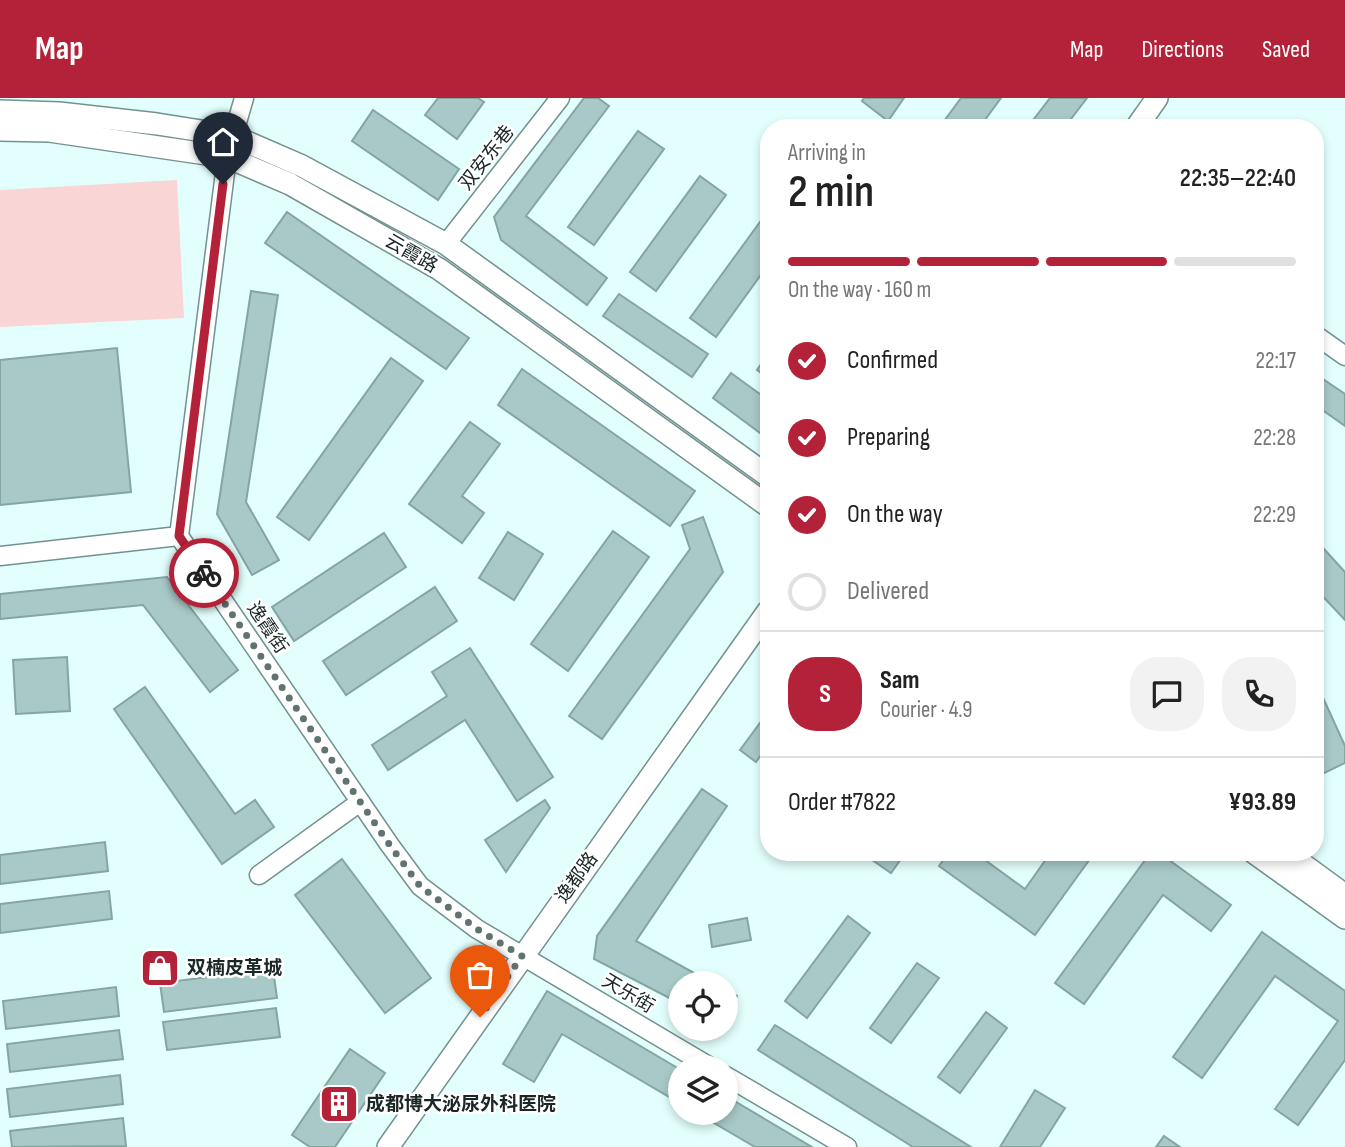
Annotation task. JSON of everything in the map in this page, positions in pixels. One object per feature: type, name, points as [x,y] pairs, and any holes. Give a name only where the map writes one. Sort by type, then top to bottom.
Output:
[{"type":"street","points":[[0,556],[179,536],[227,157],[244,98]]},
{"type":"street","name":"双安东巷","points":[[446,244],[561,98]]},
{"type":"street","points":[[1142,119],[1157,98]]},
{"type":"street","points":[[0,111],[59,113],[233,136],[302,166],[446,244],[760,471]]},
{"type":"street","name":"云霞路","points":[[0,130],[49,131],[227,157],[290,184],[439,269],[760,500]]},
{"type":"street","points":[[1324,341],[1345,356]]},
{"type":"street","name":"逸霞街","points":[[179,536],[420,886],[477,929],[522,956]]},
{"type":"street","name":"逸都路","points":[[388,1147],[760,622]]},
{"type":"street","points":[[259,875],[360,802]]},
{"type":"street","points":[[1266,861],[1345,918]]},
{"type":"street","points":[[1298,861],[1345,895]]},
{"type":"street","name":"天乐街","points":[[522,956],[690,1055]]},
{"type":"street","points":[[738,1083],[847,1147]]},
{"type":"shaded area","points":[[177,180],[184,318],[0,327],[0,190]]},
{"type":"building","points":[[438,98],[478,98],[484,102],[457,139],[425,115]]},
{"type":"building","points":[[584,98],[598,98],[609,106],[526,216],[607,278],[587,305],[501,240],[494,217]]},
{"type":"building","points":[[864,98],[904,98],[889,119],[885,119],[862,101]]},
{"type":"building","points":[[961,98],[1001,98],[986,119],[946,119]]},
{"type":"building","points":[[1050,98],[1087,98],[1071,119],[1034,119]]},
{"type":"building","points":[[373,110],[459,169],[438,200],[352,141]]},
{"type":"building","points":[[638,131],[664,149],[594,245],[568,227]]},
{"type":"building","points":[[700,176],[726,195],[656,291],[630,272]]},
{"type":"building","points":[[287,212],[469,338],[446,369],[265,243]]},
{"type":"building","points":[[760,222],[760,276],[716,337],[690,318]]},
{"type":"building","points":[[251,291],[278,295],[246,502],[279,560],[252,575],[217,514]]},
{"type":"building","points":[[619,294],[708,354],[692,377],[603,316]]},
{"type":"building","points":[[117,348],[131,492],[0,505],[0,360]]},
{"type":"building","points":[[391,358],[423,381],[309,540],[277,517]]},
{"type":"building","points":[[522,369],[695,491],[670,526],[498,405]]},
{"type":"building","points":[[731,373],[760,394],[760,433],[713,398]]},
{"type":"building","points":[[1324,380],[1345,394],[1345,426],[1324,411]]},
{"type":"building","points":[[470,422],[500,444],[462,496],[484,513],[462,543],[409,504]]},
{"type":"building","points":[[703,517],[723,572],[602,739],[569,716],[690,549],[682,525]]},
{"type":"building","points":[[613,531],[649,557],[568,671],[531,644]]},
{"type":"building","points":[[508,532],[543,554],[514,600],[479,578]]},
{"type":"building","points":[[384,533],[406,567],[294,641],[272,607]]},
{"type":"building","points":[[1324,549],[1345,572],[1345,620],[1324,598]]},
{"type":"building","points":[[167,577],[238,670],[210,692],[143,605],[0,619],[0,594]]},
{"type":"building","points":[[435,587],[457,621],[346,695],[323,661]]},
{"type":"building","points":[[470,648],[553,777],[517,801],[465,720],[388,770],[372,745],[447,696],[432,672]]},
{"type":"building","points":[[67,657],[70,711],[16,714],[13,660]]},
{"type":"building","points":[[145,687],[235,814],[255,800],[274,827],[222,864],[114,709]]},
{"type":"building","points":[[1324,700],[1345,746],[1345,763],[1324,773]]},
{"type":"building","points":[[760,723],[760,756],[756,762],[740,750]]},
{"type":"building","points":[[702,789],[727,806],[636,941],[690,971],[668,971],[668,997],[594,959],[597,936]]},
{"type":"building","points":[[545,800],[550,808],[506,872],[485,840]]},
{"type":"building","points":[[105,842],[108,871],[0,884],[0,855]]},
{"type":"building","points":[[342,859],[431,978],[385,1013],[295,895]]},
{"type":"building","points":[[874,861],[900,861],[891,873]]},
{"type":"building","points":[[943,861],[986,861],[1025,889],[1045,861],[1088,861],[1035,935],[939,866]]},
{"type":"building","points":[[1144,861],[1170,861],[1231,905],[1211,931],[1163,895],[1084,1004],[1055,983]]},
{"type":"building","points":[[109,891],[112,919],[0,933],[0,904]]},
{"type":"building","points":[[848,916],[870,933],[807,1018],[785,1001]]},
{"type":"building","points":[[747,918],[751,940],[712,947],[709,925]]},
{"type":"building","points":[[1262,932],[1345,991],[1345,1060],[1298,1125],[1275,1109],[1338,1021],[1275,976],[1202,1078],[1173,1057]]},
{"type":"building","points":[[917,963],[939,978],[891,1043],[870,1028]]},
{"type":"building","points":[[273,969],[277,998],[164,1012],[160,983]]},
{"type":"building","points":[[116,987],[119,1016],[6,1029],[3,1001]]},
{"type":"building","points":[[547,991],[668,1062],[668,1096],[562,1034],[534,1082],[503,1064]]},
{"type":"building","points":[[276,1008],[280,1037],[167,1050],[163,1022]]},
{"type":"building","points":[[986,1012],[1007,1028],[960,1093],[938,1077]]},
{"type":"building","points":[[775,1025],[971,1147],[913,1147],[758,1050]]},
{"type":"building","points":[[119,1030],[123,1059],[10,1072],[7,1044]]},
{"type":"building","name":"成都博大泌尿外科医院","points":[[350,1049],[385,1073],[335,1147],[310,1147],[292,1135]]},
{"type":"building","points":[[120,1075],[123,1104],[10,1117],[7,1089]]},
{"type":"building","points":[[1035,1090],[1065,1108],[1040,1147],[1000,1147]]},
{"type":"building","points":[[738,1103],[812,1147],[755,1147],[717,1125],[738,1125]]},
{"type":"building","points":[[123,1118],[126,1146],[12,1147],[10,1131]]},
{"type":"building","points":[[1164,1136],[1180,1147],[1156,1147]]},
{"type":"way so far","points":[[204,573],[420,886],[477,929],[522,956],[480,1017]]},
{"type":"place","name":"双楠皮革城","points":[[160,968]]},
{"type":"place","name":"成都博大泌尿外科医院","points":[[339,1104]]},
{"type":"route","points":[[204,573],[179,536],[223,184]]}]
